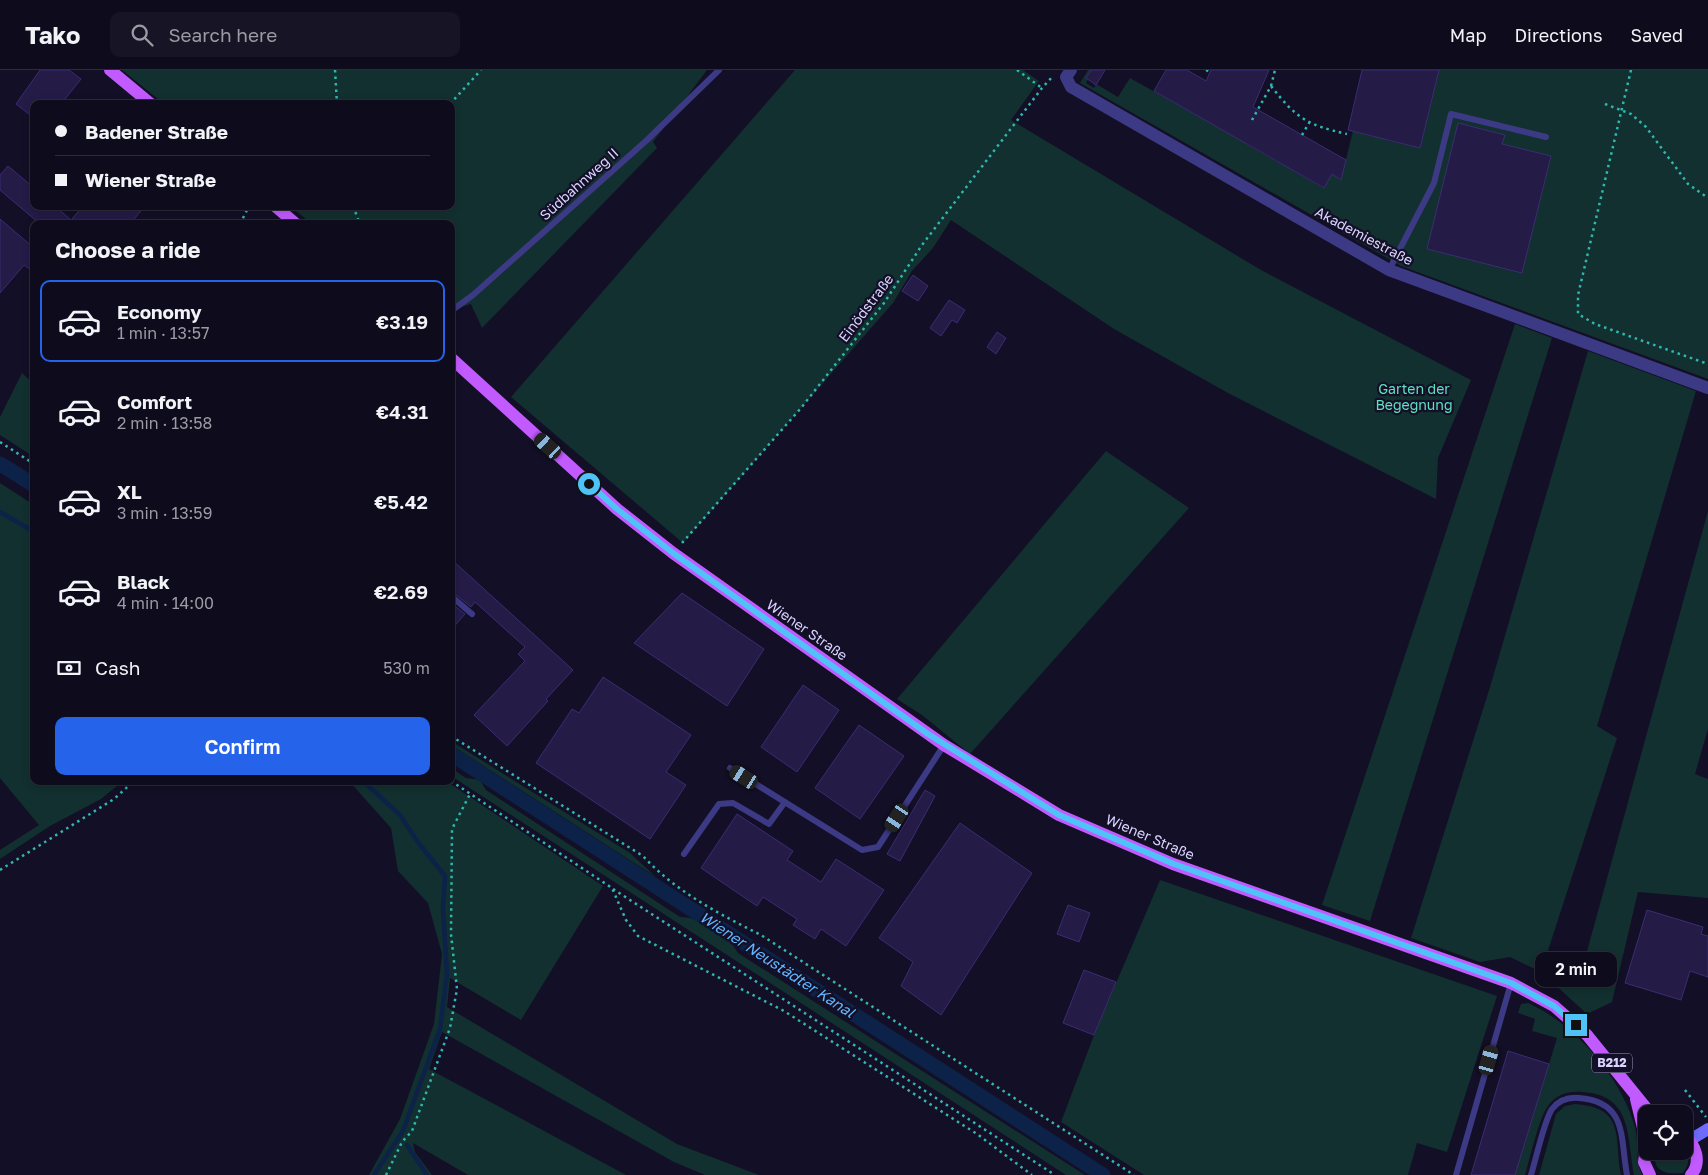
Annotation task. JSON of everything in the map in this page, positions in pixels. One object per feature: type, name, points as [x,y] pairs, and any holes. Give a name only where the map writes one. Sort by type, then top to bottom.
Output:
[{"type":"main road","points":[[110,70],[146,100]]},
{"type":"main road","points":[[280,210],[291,220]]},
{"type":"main road","name":"B212","points":[[455,362],[617,509],[673,553]]},
{"type":"main road","name":"Wiener Straße","points":[[673,553],[944,745],[1059,815],[1174,864],[1511,983],[1554,1006],[1587,1035],[1644,1105]]},
{"type":"main road","name":"Wiener Straße","points":[[1635,1094],[1638,1107]]},
{"type":"main road","points":[[1693,1135],[1708,1129]]},
{"type":"main road","points":[[1693,1146],[1696,1150],[1697,1161],[1695,1174]]},
{"type":"main road","points":[[1644,1160],[1650,1175]]},
{"type":"street","name":"Akademiestraße","points":[[1069,73],[1071,87],[1389,270],[1708,388]]},
{"type":"lane","name":"Südbahnweg II","points":[[455,308],[473,295],[647,140],[719,70]]},
{"type":"lane","points":[[1389,270],[1434,183],[1451,114],[1546,137]]},
{"type":"lane","points":[[455,599],[472,614]]},
{"type":"lane","points":[[730,768],[862,850],[878,847],[944,745]]},
{"type":"lane","points":[[684,854],[719,804],[732,802],[769,824],[785,802]]},
{"type":"lane","points":[[1456,1175],[1511,983]]},
{"type":"lane","points":[[1531,1175],[1551,1110],[1560,1101],[1572,1097],[1605,1104],[1614,1112],[1621,1126],[1627,1175]]},
{"type":"path","points":[[336,70],[337,100]]},
{"type":"path","points":[[454,100],[481,70]]},
{"type":"path","points":[[1017,70],[1042,88]]},
{"type":"path","points":[[1206,70],[1210,72]]},
{"type":"path","points":[[1252,120],[1271,86],[1275,70]]},
{"type":"path","points":[[1631,70],[1620,110],[1578,295],[1578,314],[1595,324],[1708,364]]},
{"type":"path","name":"Einödstraße","points":[[673,553],[801,408],[861,333],[884,303],[922,245],[1042,88],[1055,74],[1069,73]]},
{"type":"path","points":[[1271,86],[1290,109],[1308,123],[1347,134]]},
{"type":"path","points":[[1605,104],[1631,114],[1646,127],[1688,184],[1708,198]]},
{"type":"path","points":[[1302,135],[1308,123]]},
{"type":"path","points":[[0,442],[30,461]]},
{"type":"path","points":[[455,738],[643,856],[659,874],[720,914],[761,935],[1134,1175]]},
{"type":"path","points":[[455,784],[612,888],[1055,1175]]},
{"type":"path","points":[[0,870],[114,799],[130,785]]},
{"type":"path","points":[[386,1175],[402,1142],[412,1131],[450,1028],[457,989],[451,934],[452,830],[470,793]]},
{"type":"path","points":[[612,888],[626,920],[638,936],[784,1011],[977,1134],[1032,1175]]},
{"type":"path","points":[[1685,1090],[1708,1119]]},
{"type":"green space","points":[[122,70],[707,70],[653,142],[657,148],[482,328],[471,304],[455,309],[455,220],[307,220],[295,210],[455,210],[455,100],[159,100]]},
{"type":"green space","name":"Garten der Begegnung","points":[[795,70],[1023,70],[1039,81],[1011,120],[1261,270],[1471,380],[1438,458],[1436,499],[1228,393],[1114,329],[951,220],[933,248],[912,271],[893,303],[683,543],[511,397]]},
{"type":"green space","points":[[1088,70],[1091,70],[1086,77],[1088,79],[1086,83],[1094,88],[1096,84],[1118,97],[1130,78],[1233,136],[1249,139],[1246,144],[1279,163],[1282,159],[1292,164],[1290,169],[1323,188],[1332,174],[1341,179],[1353,131],[1374,137],[1375,131],[1386,134],[1385,140],[1420,148],[1439,70],[1708,70],[1708,379],[1401,266],[1080,83]]},
{"type":"green space","points":[[1515,324],[1552,338],[1370,921],[1322,905]]},
{"type":"green space","points":[[1588,351],[1696,391],[1597,726],[1617,738],[1541,972],[1510,957],[1480,962],[1411,938],[1490,687]]},
{"type":"green space","points":[[22,373],[30,380],[30,454],[0,435],[0,417]]},
{"type":"green space","points":[[1106,451],[1189,508],[970,754],[922,715],[897,699]]},
{"type":"green space","points":[[0,483],[30,502],[30,785],[118,785],[101,799],[50,826],[0,859],[0,850],[39,825],[0,778]]},
{"type":"green space","points":[[1708,511],[1708,729],[1695,774],[1708,779],[1708,898],[1638,892],[1612,1002],[1587,1014],[1541,972],[1578,984]]},
{"type":"green space","points":[[455,744],[630,853],[656,877],[455,748]]},
{"type":"green space","points":[[455,771],[466,778],[480,780],[486,790],[680,917],[699,920],[714,927],[727,938],[738,953],[1085,1175],[1066,1175],[455,779]]},
{"type":"green space","points":[[353,785],[452,785],[603,886],[521,1020],[450,978],[447,1007],[677,1144],[759,1175],[705,1175],[674,1162],[442,1032],[429,1069],[626,1175],[468,1175],[413,1143],[415,1152],[432,1175],[369,1175],[400,1119],[434,1024],[442,954],[428,903],[398,871],[391,828]]},
{"type":"green space","points":[[1160,880],[1497,996],[1447,1152],[1417,1143],[1408,1175],[1144,1175],[1061,1122],[1094,1035]]},
{"type":"green space","points":[[1528,1003],[1546,1012],[1563,1024],[1594,1054],[1607,1071],[1619,1089],[1635,1127],[1638,1160],[1642,1175],[1634,1175],[1625,1120],[1619,1110],[1611,1101],[1599,1095],[1577,1092],[1559,1096],[1548,1106],[1538,1128],[1525,1175],[1515,1175],[1557,1038],[1532,1031],[1535,1019],[1518,1013],[1521,1004]]},
{"type":"green space","points":[[1575,1104],[1603,1111],[1610,1118],[1617,1136],[1621,1175],[1539,1175],[1556,1114],[1565,1106]]},
{"type":"green space","points":[[1655,1160],[1688,1160],[1687,1167],[1683,1173],[1665,1172],[1660,1170]]},
{"type":"building","points":[[40,70],[69,70],[81,79],[64,100],[30,100],[30,115],[16,104]]},
{"type":"building","points":[[1091,70],[1105,70],[1096,85],[1086,78]]},
{"type":"building","points":[[1166,70],[1187,70],[1206,81],[1211,70],[1269,70],[1253,107],[1346,160],[1341,180],[1332,174],[1324,188],[1154,91]]},
{"type":"building","points":[[1362,70],[1439,70],[1420,148],[1348,130]]},
{"type":"building","points":[[1458,123],[1505,135],[1502,144],[1551,156],[1522,273],[1427,249]]},
{"type":"building","points":[[8,166],[30,185],[30,210],[60,210],[71,220],[35,220],[0,190],[0,175]]},
{"type":"building","points":[[80,210],[142,210],[133,220],[71,220]]},
{"type":"building","points":[[0,219],[30,245],[30,269],[24,265],[0,293]]},
{"type":"building","points":[[913,275],[928,286],[918,301],[902,291]]},
{"type":"building","points":[[949,300],[965,310],[957,323],[952,320],[941,336],[930,328]]},
{"type":"building","points":[[997,332],[1006,338],[996,354],[987,347]]},
{"type":"building","points":[[455,563],[573,670],[507,746],[474,715],[525,661],[518,654],[525,647],[475,602],[471,607],[455,594]]},
{"type":"building","points":[[682,593],[764,649],[727,706],[634,643]]},
{"type":"building","points":[[455,606],[465,614],[455,625]]},
{"type":"building","points":[[603,677],[691,735],[666,772],[686,785],[650,839],[536,763],[572,709],[579,713]]},
{"type":"building","points":[[803,685],[839,710],[797,772],[761,747]]},
{"type":"building","points":[[859,725],[904,756],[860,819],[815,788]]},
{"type":"building","points":[[925,790],[935,796],[900,861],[887,854]]},
{"type":"building","points":[[737,814],[793,851],[787,860],[821,882],[836,859],[884,890],[846,946],[821,929],[815,939],[793,925],[797,919],[763,897],[757,906],[701,868]]},
{"type":"building","points":[[960,823],[1032,873],[941,1015],[901,986],[913,962],[879,938]]},
{"type":"building","points":[[1068,905],[1090,913],[1079,942],[1057,934]]},
{"type":"building","points":[[1647,910],[1703,927],[1701,934],[1708,936],[1708,977],[1690,971],[1681,1000],[1625,983]]},
{"type":"building","points":[[1084,970],[1116,982],[1094,1035],[1063,1023]]},
{"type":"building","points":[[1508,1051],[1549,1064],[1515,1175],[1471,1175]]},
{"type":"waterway","name":"Wiener Neustädter Kanal","points":[[0,464],[30,483]]},
{"type":"waterway","points":[[0,512],[30,530]]},
{"type":"waterway","name":"Wiener Neustädter Kanal","points":[[455,757],[1103,1175]]},
{"type":"waterway","points":[[367,785],[400,815],[417,841],[445,876],[443,909],[447,973],[440,1029],[403,1131],[374,1175]]},
{"type":"waterway","points":[[407,1145],[427,1175]]},
{"type":"route","points":[[589,484],[617,509],[673,553],[928,734],[1059,815],[1174,864],[1511,983],[1554,1006],[1576,1025]]}]
